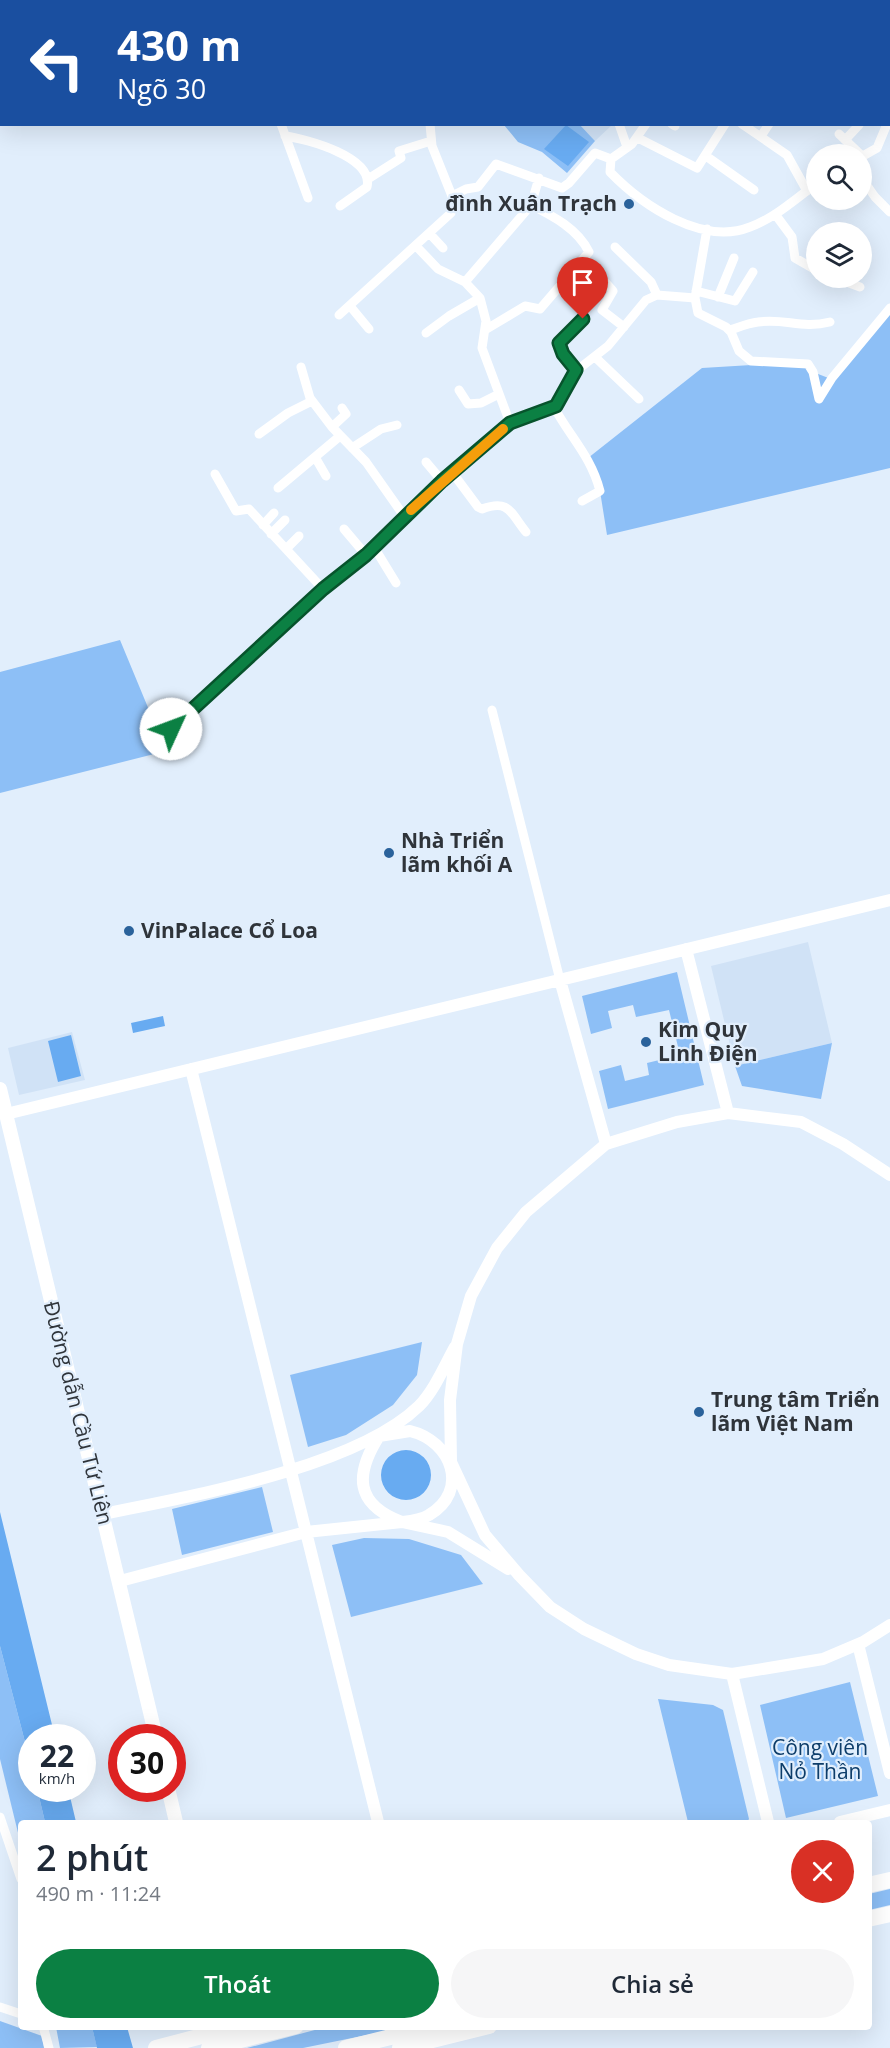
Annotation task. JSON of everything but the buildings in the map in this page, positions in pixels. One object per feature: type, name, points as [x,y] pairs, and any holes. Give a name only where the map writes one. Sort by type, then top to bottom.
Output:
[{"type":"highway","points":[[872,1884],[890,1880]]},
{"type":"highway","points":[[872,1918],[890,1914]]},
{"type":"highway","points":[[156,2048],[225,2030]]},
{"type":"highway","points":[[209,2048],[280,2030]]},
{"type":"highway","points":[[346,2048],[430,2038],[469,2030]]},
{"type":"highway","points":[[400,2048],[430,2038]]},
{"type":"main road","name":"Đường dẫn Cầu Tứ Liên","points":[[0,1089],[153,1724]]},
{"type":"main road","points":[[171,1802],[176,1820]]},
{"type":"street","points":[[282,126],[308,198]]},
{"type":"street","points":[[339,315],[417,247],[451,213],[452,196],[431,141],[430,126]]},
{"type":"street","points":[[620,126],[627,147]]},
{"type":"street","points":[[645,126],[638,138],[611,159],[610,172],[630,192],[664,216],[707,229],[740,230],[775,214],[806,191]]},
{"type":"street","points":[[638,138],[695,168],[706,156],[724,126]]},
{"type":"street","points":[[745,126],[787,155],[806,188]]},
{"type":"street","points":[[761,136],[768,126]]},
{"type":"street","points":[[849,144],[842,137],[858,126]]},
{"type":"street","points":[[872,151],[878,148],[885,126]]},
{"type":"street","points":[[285,136],[320,143],[338,152],[356,164],[368,179]]},
{"type":"street","points":[[340,206],[365,190],[368,179],[402,158],[399,151],[431,141]]},
{"type":"street","points":[[452,196],[466,189],[478,187],[496,164],[561,188],[570,183],[595,153],[611,159]]},
{"type":"street","points":[[706,156],[754,190]]},
{"type":"street","points":[[465,282],[531,205],[538,178]]},
{"type":"street","points":[[872,193],[890,212]]},
{"type":"street","points":[[485,330],[525,306],[540,309],[589,252],[584,242],[567,226],[531,205]]},
{"type":"street","points":[[775,214],[792,237],[795,258],[806,264]]},
{"type":"street","points":[[707,229],[696,294],[699,315],[730,330],[739,351],[751,361],[758,363],[802,362],[813,372],[832,378]]},
{"type":"street","points":[[430,234],[443,248]]},
{"type":"street","points":[[615,246],[651,282],[657,295]]},
{"type":"street","points":[[417,247],[438,269],[465,282],[480,298],[486,321],[482,348],[510,423]]},
{"type":"street","points":[[717,297],[734,258]]},
{"type":"street","points":[[171,729],[323,589],[366,555],[442,481],[510,423],[554,407],[576,370],[595,357],[646,300],[657,295],[696,294],[735,301],[753,272]]},
{"type":"street","points":[[606,283],[613,291],[602,309],[624,327]]},
{"type":"street","points":[[426,333],[480,298]]},
{"type":"street","points":[[350,306],[369,329]]},
{"type":"street","points":[[813,372],[819,399],[832,378],[890,308]]},
{"type":"street","points":[[576,370],[563,354],[559,343],[583,319]]},
{"type":"street","points":[[730,330],[757,322],[790,322],[807,326],[830,322]]},
{"type":"street","points":[[595,357],[639,399]]},
{"type":"street","points":[[301,367],[312,401],[332,427],[366,462],[404,516]]},
{"type":"street","points":[[459,390],[468,404],[473,405],[499,394]]},
{"type":"street","points":[[259,434],[288,413],[312,401]]},
{"type":"street","points":[[554,407],[562,423],[583,449],[598,484],[600,491],[582,501]]},
{"type":"street","points":[[332,427],[345,417],[346,414],[342,408]]},
{"type":"street","points":[[352,448],[381,429],[397,425]]},
{"type":"street","points":[[278,488],[340,436]]},
{"type":"street","points":[[315,457],[326,476]]},
{"type":"street","points":[[426,462],[442,481]]},
{"type":"street","points":[[452,472],[478,507],[482,509],[498,504],[507,508],[526,532]]},
{"type":"street","points":[[215,474],[236,511],[240,512],[247,508],[323,589]]},
{"type":"street","points":[[262,525],[274,513]]},
{"type":"street","points":[[271,534],[285,520]]},
{"type":"street","points":[[344,529],[366,555]]},
{"type":"street","points":[[286,549],[299,537]]},
{"type":"street","points":[[374,547],[396,583]]},
{"type":"street","points":[[492,710],[560,980],[606,1144]]},
{"type":"street","points":[[6,1114],[890,900]]},
{"type":"street","points":[[686,949],[728,1113]]},
{"type":"street","points":[[191,1069],[378,1820]]},
{"type":"street","points":[[120,1581],[306,1532],[402,1522],[429,1515],[440,1506],[451,1481],[450,1400],[457,1344],[471,1296],[497,1248],[526,1212],[606,1144],[677,1122],[728,1113],[801,1122],[843,1144],[890,1175]]},
{"type":"street","points":[[457,1344],[421,1405],[379,1436],[365,1459],[362,1472],[363,1486],[377,1510],[402,1522],[448,1532],[519,1575]]},
{"type":"street","points":[[103,1514],[291,1470],[379,1436],[410,1431],[436,1442],[451,1462],[485,1535],[550,1607],[584,1629],[636,1654],[669,1665],[732,1674],[823,1659],[858,1644],[890,1625]]},
{"type":"street","points":[[858,1644],[890,1773]]},
{"type":"street","points":[[732,1674],[768,1820]]},
{"type":"street","points":[[848,1820],[890,1810]]},
{"type":"street","points":[[0,1817],[18,1870]]},
{"type":"street","points":[[0,2007],[18,2013]]},
{"type":"street","points":[[44,2030],[49,2048]]},
{"type":"shaded area","points":[[565,126],[589,142],[568,166],[544,149]]},
{"type":"shaded area","points":[[581,126],[611,126],[595,141]]},
{"type":"shaded area","points":[[808,942],[832,1043],[735,1066],[711,966]]},
{"type":"shaded area","points":[[163,1016],[165,1026],[133,1033],[131,1023]]},
{"type":"shaded area","points":[[72,1032],[85,1080],[19,1095],[8,1048]]},
{"type":"shaded area","points":[[71,1035],[81,1076],[58,1082],[48,1041]]},
{"type":"shaded area","points":[[406,1450],[424,1457],[431,1475],[424,1493],[406,1500],[388,1493],[381,1475],[388,1457]]},
{"type":"shaded area","points":[[0,1512],[52,1724],[20,1724],[0,1646]]},
{"type":"shaded area","points":[[40,1802],[71,1802],[76,1820],[45,1820]]},
{"type":"shaded area","points":[[93,2030],[128,2030],[133,2048],[97,2048]]},
{"type":"green space","points":[[505,126],[581,126],[595,141],[567,173],[542,152],[518,142]]},
{"type":"green space","points":[[890,308],[890,468],[607,535],[600,491],[588,458],[702,368],[802,362],[813,372],[831,379]]},
{"type":"green space","points":[[120,640],[166,751],[0,793],[0,672]]},
{"type":"green space","points":[[677,972],[704,1085],[608,1109],[599,1071],[621,1065],[625,1081],[649,1075],[647,1063],[680,1055],[669,1010],[636,1017],[633,1005],[608,1011],[612,1028],[591,1034],[582,996]]},
{"type":"green space","points":[[832,1043],[821,1099],[742,1086],[735,1066]]},
{"type":"green space","points":[[422,1342],[417,1375],[393,1405],[346,1435],[308,1447],[290,1375]]},
{"type":"green space","points":[[262,1487],[273,1532],[182,1555],[172,1509]]},
{"type":"green space","points":[[364,1538],[409,1539],[461,1555],[483,1584],[351,1617],[332,1545]]},
{"type":"green space","points":[[0,1646],[20,1724],[18,1724],[18,1802],[40,1802],[45,1820],[18,1820],[18,1833],[0,1759]]},
{"type":"green space","name":"Công viên Nỏ Thần","points":[[850,1682],[878,1796],[786,1818],[760,1705]]},
{"type":"green space","points":[[658,1699],[713,1705],[723,1710],[749,1819],[688,1820]]},
{"type":"green space","points":[[890,1889],[890,1905],[872,1909],[872,1893]]},
{"type":"green space","points":[[0,2021],[18,2027],[18,2030],[42,2036],[44,2048],[0,2048]]},
{"type":"green space","points":[[57,2030],[93,2030],[97,2047],[60,2048]]},
{"type":"green space","points":[[315,2030],[391,2030],[303,2048],[247,2048]]},
{"type":"slow traffic","points":[[411,510],[503,429]]},
{"type":"place","name":"đình Xuân Trạch","points":[[629,204]]},
{"type":"place","name":"Nhà Triển lãm khối A","points":[[389,853]]},
{"type":"place","name":"VinPalace Cổ Loa","points":[[129,931]]},
{"type":"place","name":"Kim Quy Linh Điện","points":[[646,1042]]},
{"type":"place","name":"Trung tâm Triển lãm Việt Nam","points":[[699,1412]]},
{"type":"route","points":[[171,729],[323,589],[366,555],[442,481],[510,423],[556,406],[576,370],[563,354],[559,343],[583,319]]}]
